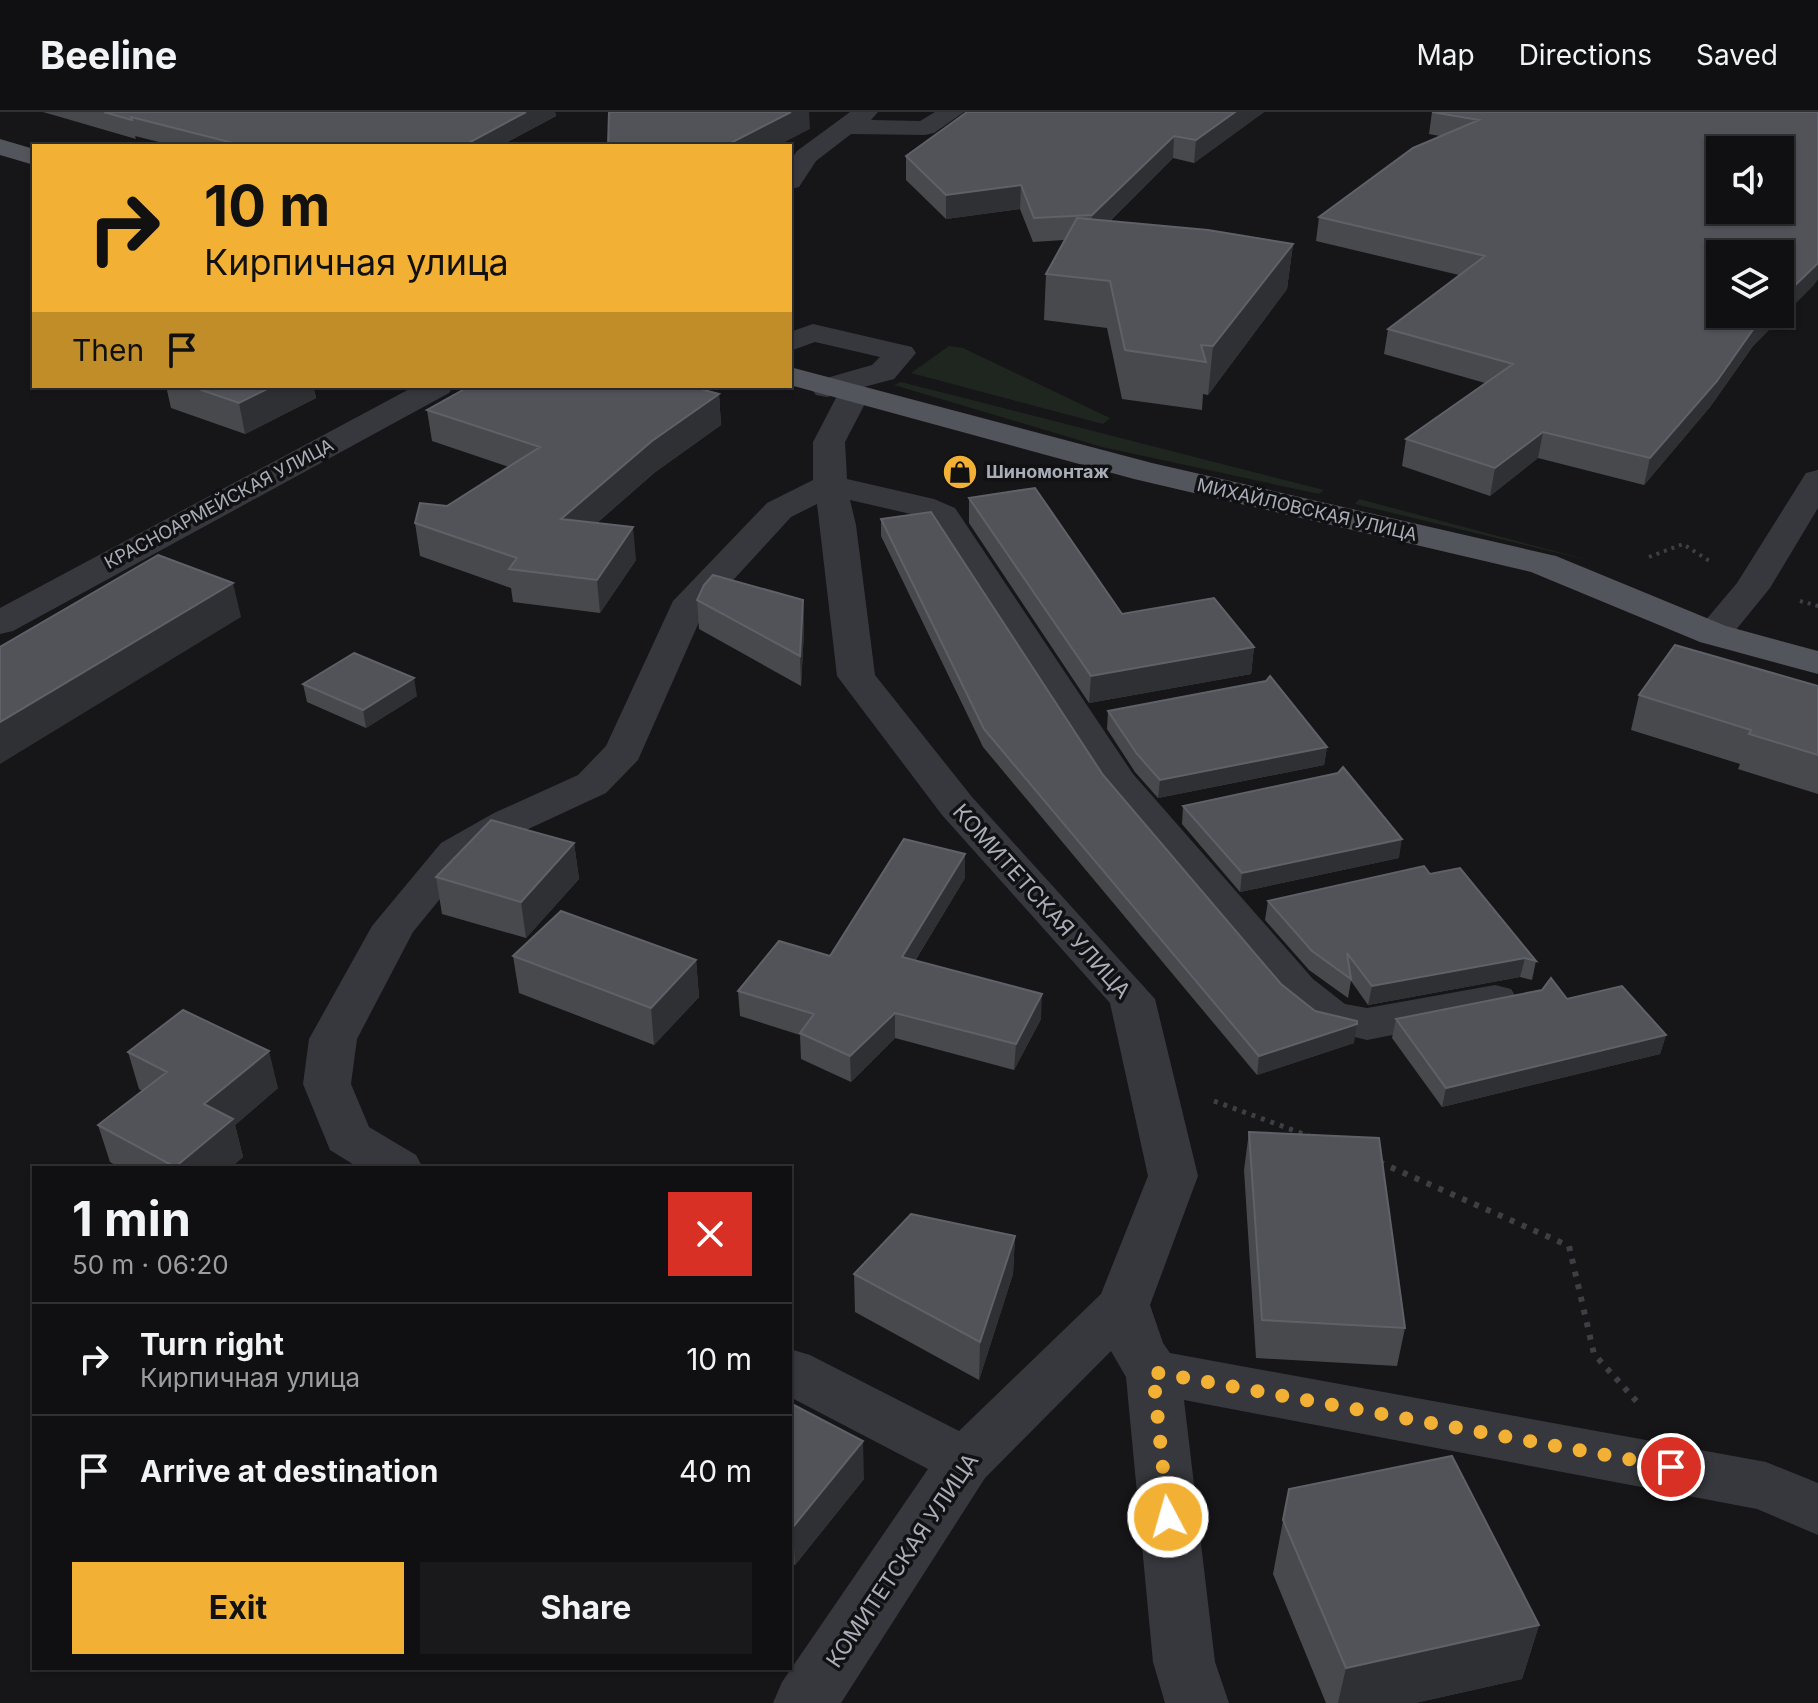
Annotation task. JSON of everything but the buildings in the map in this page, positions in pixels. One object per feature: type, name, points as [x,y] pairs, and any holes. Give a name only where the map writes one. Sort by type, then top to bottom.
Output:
[{"type":"main road","points":[[0,147],[32,156]]},
{"type":"main road","name":"МИХАЙЛОВСКАЯ УЛИЦА","points":[[792,377],[1146,472],[1543,564],[1713,634],[1818,663]]},
{"type":"street","points":[[792,178],[806,156],[856,119],[925,128],[952,112]]},
{"type":"street","points":[[792,341],[813,333],[901,353],[883,372],[840,392]]},
{"type":"street","name":"КРАСНОАРМЕЙСКАЯ УЛИЦА","points":[[0,623],[434,388]]},
{"type":"street","name":"КОМИТЕТСКАЯ УЛИЦА","points":[[805,1703],[965,1461],[1123,1305],[1173,1176],[1132,999],[957,806],[856,676],[839,525],[830,485],[829,442],[840,392]]},
{"type":"street","points":[[1713,634],[1752,588],[1818,480]]},
{"type":"street","points":[[395,1166],[348,1138],[327,1084],[333,1039],[394,926],[456,852],[509,822],[592,784],[624,751],[686,609],[779,510],[830,485],[922,506],[943,515],[1092,718],[1118,782],[1297,990],[1330,1016],[1367,1024],[1521,995]]},
{"type":"street","points":[[1147,816],[1191,807]]},
{"type":"street","points":[[1229,911],[1275,901]]},
{"type":"street","points":[[1123,1305],[1138,1351],[1153,1372],[1184,1662],[1197,1703]]},
{"type":"street","points":[[792,1372],[965,1461]]},
{"type":"street","points":[[1153,1372],[1766,1486],[1818,1510]]},
{"type":"path","points":[[1209,1099],[1311,1137]]},
{"type":"path","points":[[1369,1158],[1569,1246],[1594,1354],[1701,1473]]},
{"type":"shaded area","points":[[949,346],[963,348],[1110,418],[1103,424],[911,373]]},
{"type":"shaded area","points":[[901,382],[1324,490],[1319,494],[1102,447],[894,385]]},
{"type":"shaded area","points":[[1359,499],[1592,561],[1355,504]]},
{"type":"place","name":"Шиномонтаж","points":[[960,472]]},
{"type":"route","points":[[1168,1517],[1153,1372],[1671,1467]]}]
